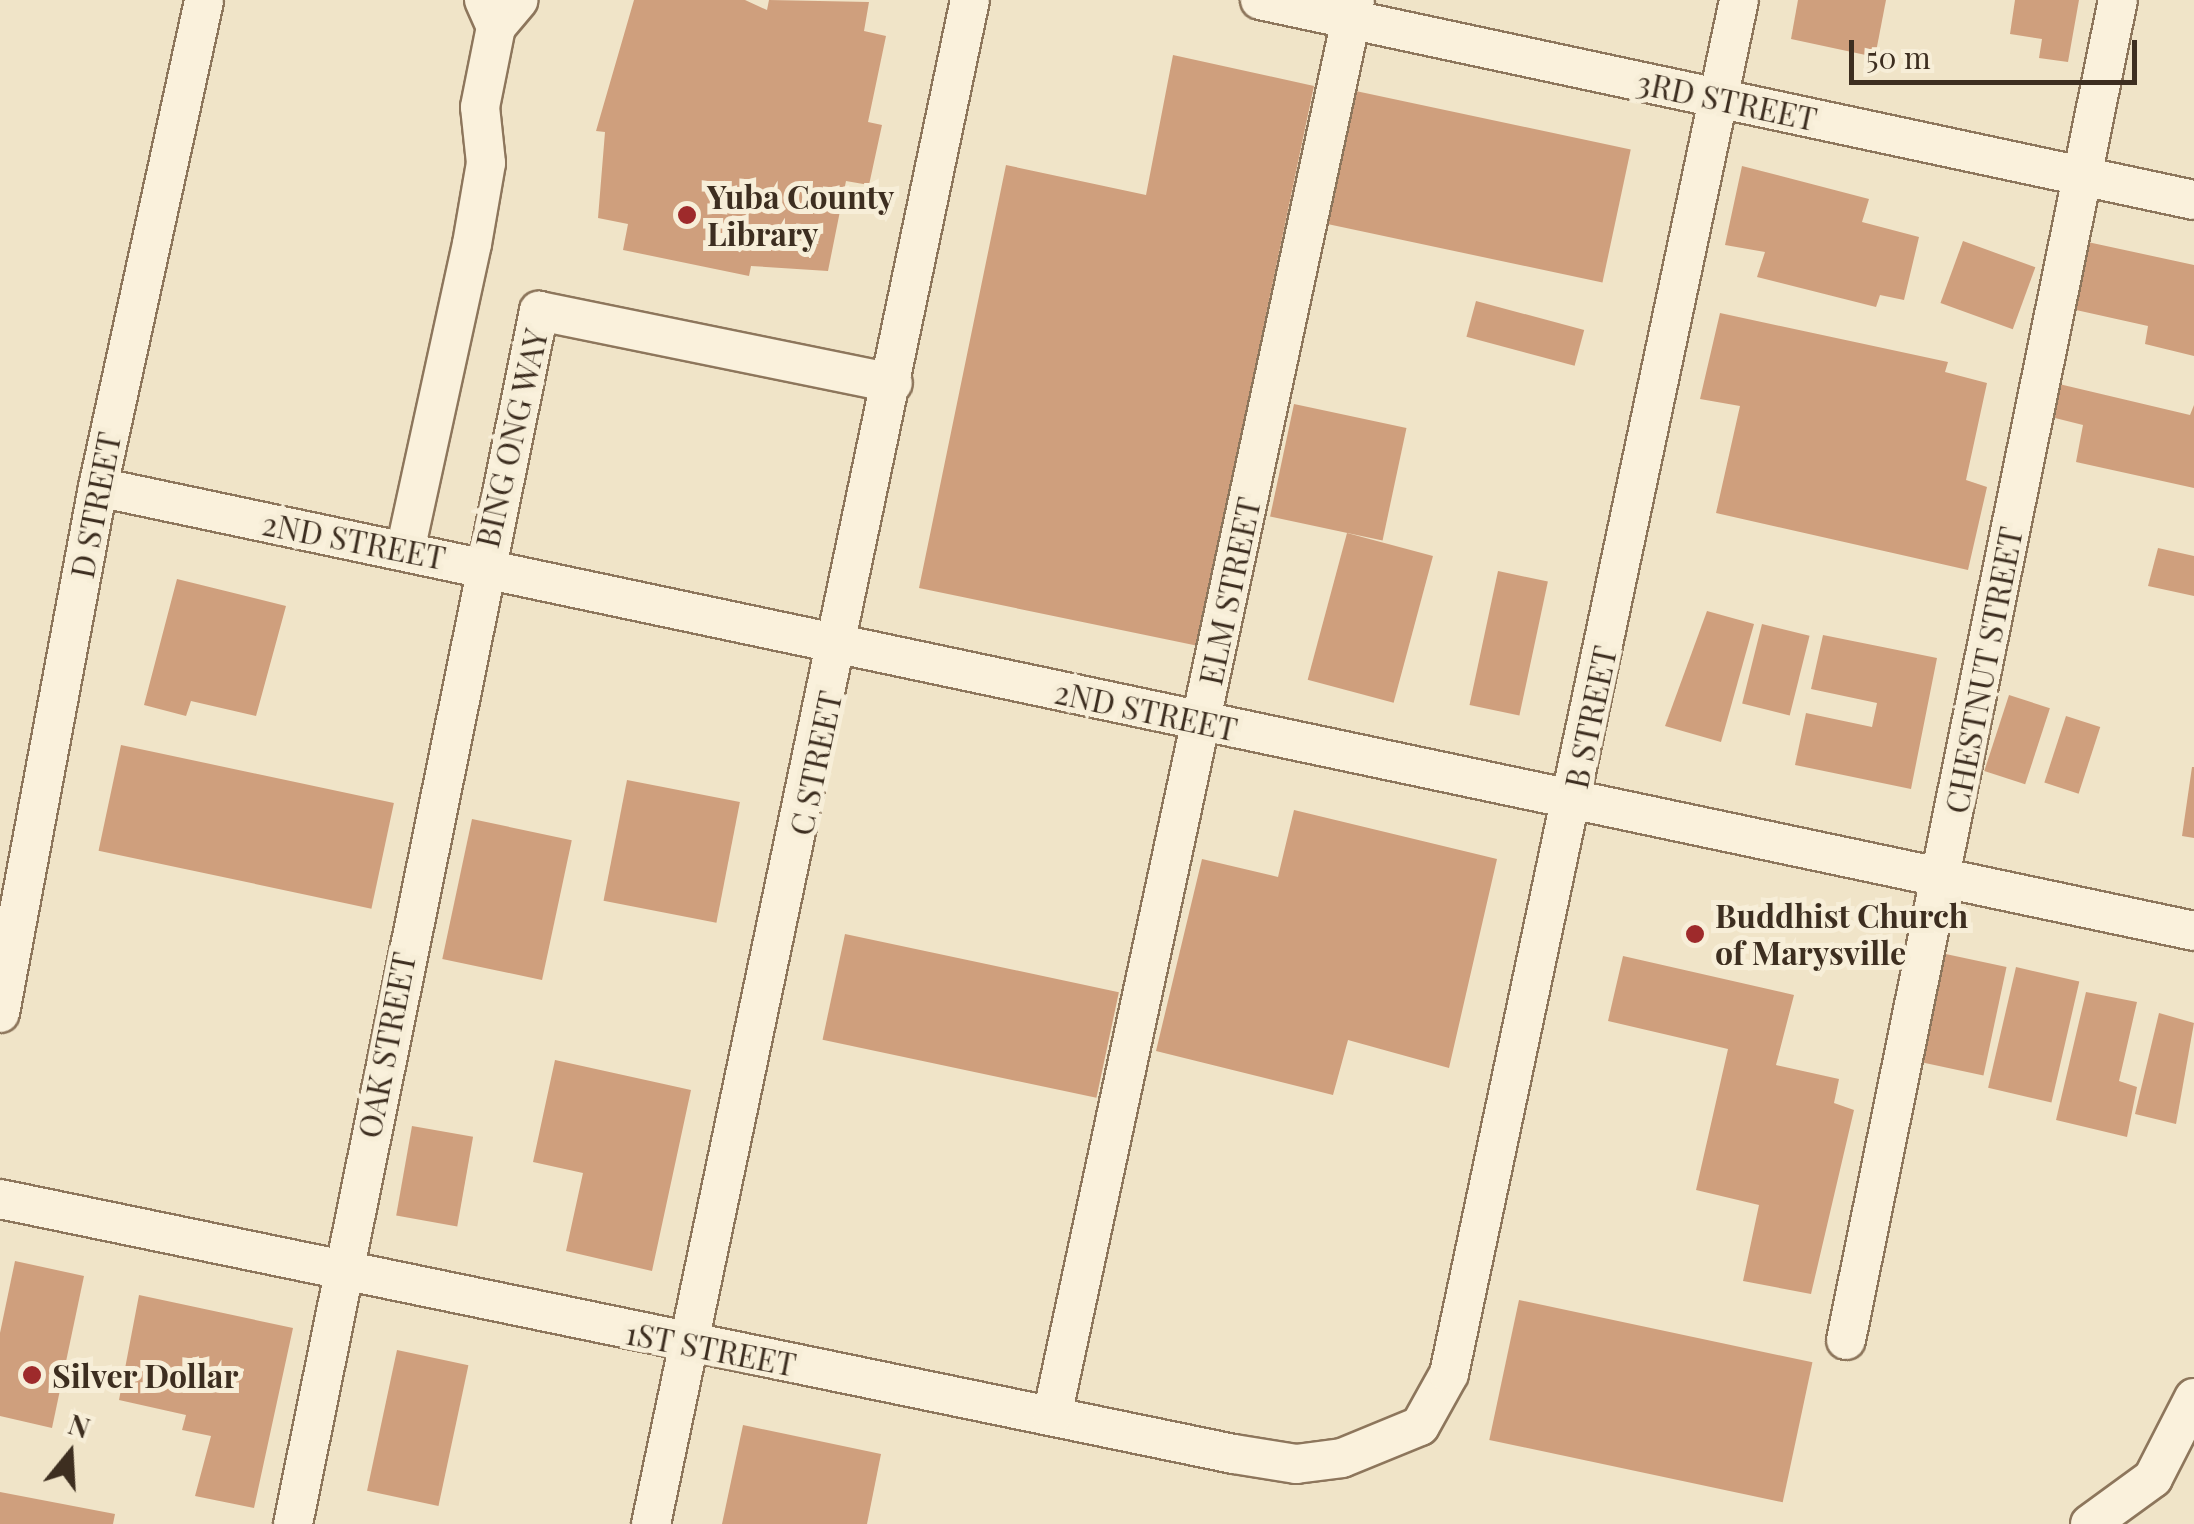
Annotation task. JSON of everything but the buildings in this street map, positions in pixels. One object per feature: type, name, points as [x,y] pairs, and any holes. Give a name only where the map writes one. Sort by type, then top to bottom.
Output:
[{"type":"street","name":"D STREET","points":[[0,1013],[98,487],[204,0]]},
{"type":"street","name":"C STREET","points":[[651,1524],[841,644],[970,0]]},
{"type":"street","name":"3RD STREET","points":[[1260,0],[1353,10],[1719,98],[2194,200]]},
{"type":"street","name":"B STREET","points":[[1420,1426],[1449,1374],[1739,0]]},
{"type":"street","name":"CHESTNUT STREET","points":[[1846,1340],[2118,0]]},
{"type":"street","points":[[405,551],[486,163],[480,107],[500,9]]},
{"type":"street","name":"ELM STREET","points":[[1052,1416],[1353,10]]},
{"type":"street","name":"BING ONG WAY","points":[[482,566],[540,310],[893,383]]},
{"type":"street","name":"2ND STREET","points":[[98,487],[2194,931]]},
{"type":"street","name":"OAK STREET","points":[[293,1524],[482,566]]},
{"type":"street","name":"1ST STREET","points":[[0,1199],[688,1344],[1296,1464],[1381,1447],[1420,1426]]},
{"type":"street","points":[[2090,1524],[2153,1478],[2194,1398]]},
{"type":"place","name":"Yuba County Library","points":[[687,215]]},
{"type":"place","name":"Buddhist Church of Marysville","points":[[1695,934]]},
{"type":"place","name":"Silver Dollar","points":[[32,1375]]}]
